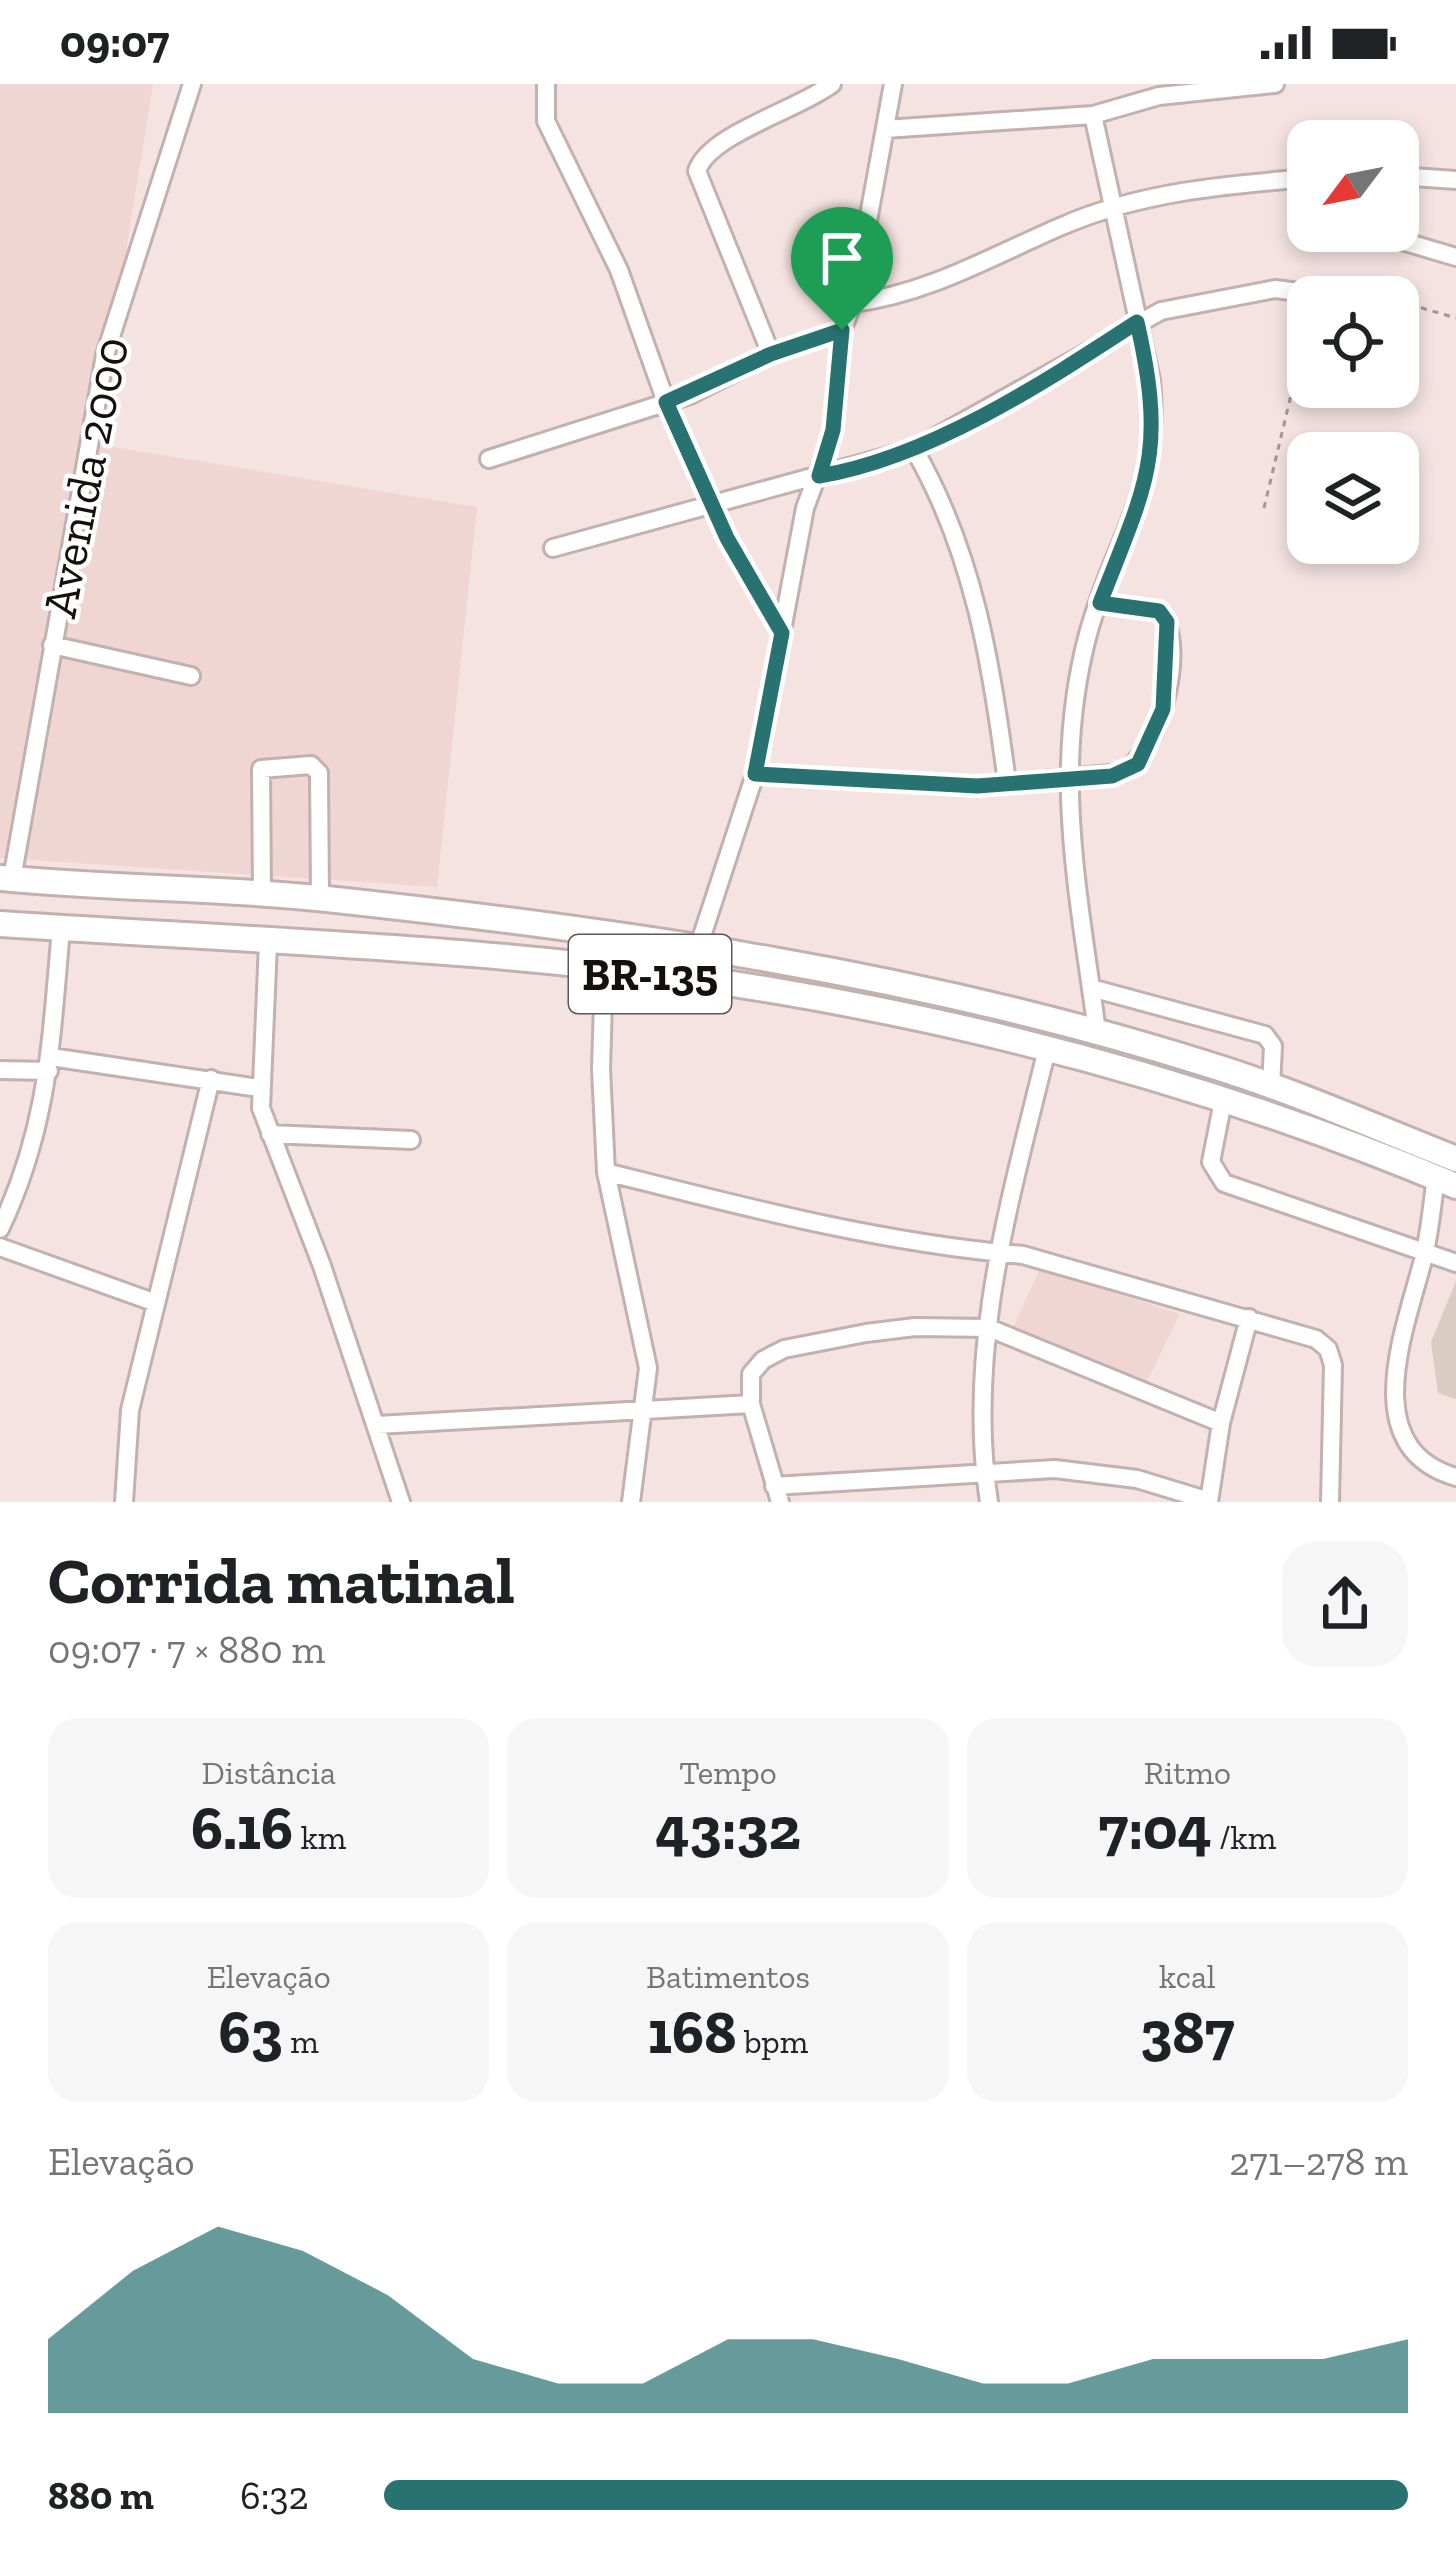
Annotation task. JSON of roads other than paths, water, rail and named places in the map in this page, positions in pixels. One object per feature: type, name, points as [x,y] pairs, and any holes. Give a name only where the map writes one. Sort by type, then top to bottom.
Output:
[{"type":"highway","name":"BR-135","points":[[6,878],[320,898],[699,945],[978,1002],[1096,1032],[1270,1087],[1456,1159]]},
{"type":"highway","name":"BR-135","points":[[0,924],[604,969],[859,1006],[1047,1049],[1223,1102],[1446,1182]]},
{"type":"street","name":"Avenida 2000","points":[[6,878],[106,355],[192,84]]},
{"type":"street","points":[[546,84],[546,121],[619,270],[666,402],[711,505],[782,633]]},
{"type":"street","points":[[771,354],[697,171],[702,157],[722,142],[806,102],[832,84]]},
{"type":"street","points":[[699,945],[755,774],[805,508],[833,430],[842,330],[853,303],[893,84]]},
{"type":"street","points":[[885,129],[1094,116],[1159,96],[1275,84]]},
{"type":"street","points":[[1094,116],[1151,380],[1154,451],[1149,476],[1089,632],[1066,778],[1076,896],[1096,1032]]},
{"type":"street","points":[[1419,177],[1456,180]]},
{"type":"street","points":[[853,303],[993,262],[1065,224],[1114,210],[1222,183],[1287,179]]},
{"type":"street","points":[[1419,246],[1456,257]]},
{"type":"street","points":[[553,548],[914,449],[1032,387],[1137,322],[1177,307],[1287,290]]},
{"type":"street","points":[[489,459],[666,402],[771,354],[842,330]]},
{"type":"street","points":[[914,449],[956,541],[994,671],[1006,783]]},
{"type":"street","points":[[755,774],[1006,783],[1112,776],[1138,764],[1163,709],[1169,642],[1165,617],[1159,611],[1100,603]]},
{"type":"street","points":[[52,645],[191,676]]},
{"type":"street","points":[[262,894],[262,769],[311,765],[319,772],[320,898]]},
{"type":"street","points":[[0,1229],[36,1144],[50,1064],[62,929]]},
{"type":"street","points":[[268,943],[258,1088],[270,1134],[401,1502]]},
{"type":"street","points":[[604,969],[606,1172],[649,1368],[631,1502]]},
{"type":"street","points":[[1091,988],[1264,1035],[1273,1046],[1270,1087]]},
{"type":"street","points":[[989,1502],[982,1402],[988,1328],[998,1253],[1047,1049]]},
{"type":"street","points":[[0,1070],[50,1064],[212,1078],[258,1088]]},
{"type":"street","points":[[124,1502],[130,1410],[212,1078]]},
{"type":"street","points":[[1223,1102],[1211,1162],[1224,1183],[1456,1263]]},
{"type":"street","points":[[270,1134],[411,1140]]},
{"type":"street","points":[[606,1172],[787,1220],[974,1254],[1023,1255],[1316,1339],[1328,1349],[1334,1373],[1330,1502]]},
{"type":"street","points":[[1446,1182],[1402,1339],[1394,1406],[1412,1452],[1456,1477]]},
{"type":"street","points":[[0,1247],[156,1303]]},
{"type":"street","points":[[1222,1423],[988,1328],[915,1327],[784,1349],[754,1369],[748,1382],[777,1494],[984,1470],[1094,1472],[1209,1502],[1222,1423],[1249,1318]]},
{"type":"street","points":[[377,1425],[751,1404]]}]
